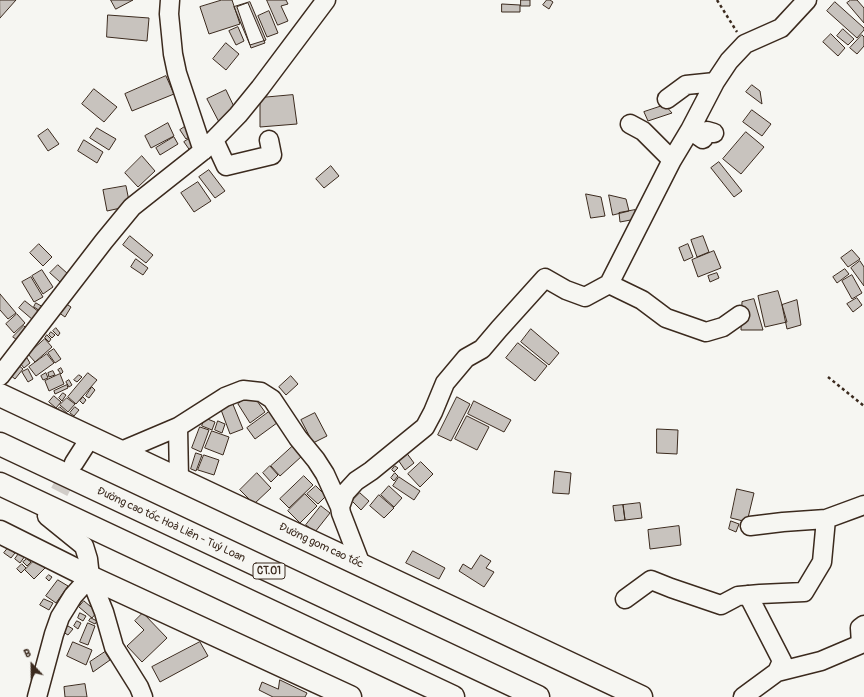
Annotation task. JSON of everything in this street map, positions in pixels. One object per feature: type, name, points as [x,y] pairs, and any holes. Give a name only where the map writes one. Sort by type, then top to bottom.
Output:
[{"type":"main road","name":"Đường gom cao tốc","points":[[0,395],[642,697]]},
{"type":"main road","name":"Đường cao tốc Hoà Liên - Tuý Loan","points":[[0,444],[538,697]]},
{"type":"main road","points":[[0,484],[453,697]]},
{"type":"main road","points":[[0,532],[90,578],[350,697]]},
{"type":"street","points":[[170,0],[169,14],[173,54],[177,73],[208,145],[226,166],[272,155],[269,140]]},
{"type":"street","points":[[0,376],[132,207],[208,145],[238,115],[326,0]]},
{"type":"street","points":[[340,507],[345,492],[356,481],[371,471],[425,427],[445,383],[466,358],[482,349],[545,278],[566,290],[585,297],[609,284],[672,160],[690,130],[715,82],[729,61],[745,44],[781,28],[807,0]]},
{"type":"street","points":[[667,99],[686,84],[715,82]]},
{"type":"street","points":[[630,124],[643,131],[672,160]]},
{"type":"street","points":[[690,130],[703,139],[707,131],[714,133]]},
{"type":"street","points":[[609,284],[642,300],[666,318],[706,332],[723,327],[740,315]]},
{"type":"street","points":[[119,452],[178,427],[225,397],[243,390],[261,392],[272,399],[298,438],[325,474],[340,507],[361,565]]},
{"type":"street","points":[[178,427],[178,479]]},
{"type":"street","points":[[74,463],[90,438]]},
{"type":"street","points":[[750,526],[826,519],[864,505]]},
{"type":"street","points":[[47,516],[84,546],[88,559],[90,578],[104,612],[114,647],[139,687],[143,697]]},
{"type":"street","points":[[625,599],[651,580],[722,604],[738,596],[804,592],[822,562],[826,519]]},
{"type":"street","points":[[37,697],[60,617],[73,596],[90,578]]},
{"type":"street","points":[[748,595],[782,661],[777,672]]},
{"type":"street","points":[[743,697],[777,672],[821,661],[861,644],[860,628],[864,625]]},
{"type":"path","points":[[717,0],[745,44]]},
{"type":"path","points":[[828,377],[864,406]]},
{"type":"building","points":[[0,0],[16,0],[0,18]]},
{"type":"building","points":[[111,0],[133,0],[116,9]]},
{"type":"building","points":[[222,0],[232,0],[240,24],[209,34],[200,7]]},
{"type":"building","points":[[267,0],[286,0],[288,4],[281,6],[288,21],[278,25]]},
{"type":"building","points":[[521,0],[530,0],[530,6],[521,6]]},
{"type":"building","points":[[547,0],[553,2],[549,9],[543,5]]},
{"type":"building","points":[[851,0],[857,0],[864,8],[864,23],[847,3]]},
{"type":"building","points":[[250,2],[266,40],[250,45],[234,7]]},
{"type":"building","points":[[835,2],[864,28],[857,38],[827,11]]},
{"type":"building","points":[[248,3],[265,43],[251,48],[237,7]]},
{"type":"building","points":[[502,4],[520,5],[520,12],[502,12]]},
{"type":"building","points":[[269,11],[278,33],[267,37],[258,16]]},
{"type":"building","points":[[108,15],[149,18],[147,41],[107,37]]},
{"type":"building","points":[[238,27],[244,41],[236,45],[229,31]]},
{"type":"building","points":[[843,29],[854,39],[848,45],[837,36]]},
{"type":"building","points":[[831,34],[845,48],[838,56],[823,42]]},
{"type":"building","points":[[862,35],[864,37],[864,46],[857,54],[850,48]]},
{"type":"building","points":[[226,43],[239,54],[226,70],[213,59]]},
{"type":"building","points":[[166,76],[174,94],[132,111],[125,94]]},
{"type":"building","points":[[752,85],[760,91],[762,104],[746,92]]},
{"type":"building","points":[[94,89],[117,107],[104,122],[82,104]]},
{"type":"building","points":[[226,90],[238,115],[220,124],[207,99]]},
{"type":"building","points":[[293,95],[297,124],[260,127],[260,98]]},
{"type":"building","points":[[665,105],[672,113],[648,121],[644,112]]},
{"type":"building","points":[[752,110],[771,124],[762,136],[743,122]]},
{"type":"building","points":[[168,123],[174,136],[151,148],[145,136]]},
{"type":"building","points":[[189,124],[195,133],[186,139],[180,130]]},
{"type":"building","points":[[97,128],[116,139],[109,150],[90,138]]},
{"type":"building","points":[[48,129],[59,144],[48,151],[38,136]]},
{"type":"building","points":[[746,132],[764,147],[741,174],[723,159]]},
{"type":"building","points":[[174,137],[178,144],[160,155],[156,148]]},
{"type":"building","points":[[192,137],[199,147],[191,152],[184,142]]},
{"type":"building","points":[[84,140],[103,152],[97,163],[78,151]]},
{"type":"building","points":[[142,156],[155,171],[138,187],[125,173]]},
{"type":"building","points":[[719,162],[742,191],[734,197],[711,168]]},
{"type":"building","points":[[331,166],[339,176],[324,188],[316,179]]},
{"type":"building","points":[[209,170],[225,191],[215,198],[199,177]]},
{"type":"building","points":[[198,182],[211,201],[194,212],[181,193]]},
{"type":"building","points":[[126,186],[130,206],[107,211],[103,190]]},
{"type":"building","points":[[586,194],[601,197],[605,216],[591,218]]},
{"type":"building","points":[[609,195],[626,199],[629,211],[613,215]]},
{"type":"building","points":[[635,210],[636,219],[620,222],[619,213]]},
{"type":"building","points":[[130,236],[153,255],[146,263],[123,245]]},
{"type":"building","points":[[703,236],[709,252],[697,257],[691,240]]},
{"type":"building","points":[[39,244],[52,257],[43,266],[30,253]]},
{"type":"building","points":[[688,244],[693,257],[684,261],[679,248]]},
{"type":"building","points":[[852,250],[860,259],[848,267],[841,258]]},
{"type":"building","points":[[714,251],[721,268],[698,277],[692,260]]},
{"type":"building","points":[[136,259],[148,268],[143,275],[131,267]]},
{"type":"building","points":[[860,261],[864,267],[864,286],[851,268]]},
{"type":"building","points":[[58,265],[68,274],[60,282],[50,273]]},
{"type":"building","points":[[845,269],[849,274],[837,283],[833,277]]},
{"type":"building","points":[[42,270],[53,287],[43,294],[32,276]]},
{"type":"building","points":[[717,273],[719,278],[710,282],[708,276]]},
{"type":"building","points":[[852,275],[862,293],[852,299],[842,281]]},
{"type":"building","points":[[31,277],[43,297],[34,302],[22,282]]},
{"type":"building","points":[[778,291],[787,322],[765,327],[758,296]]},
{"type":"building","points":[[0,294],[16,313],[8,319],[0,310]]},
{"type":"building","points":[[857,298],[862,305],[853,312],[847,304]]},
{"type":"building","points":[[754,299],[763,330],[741,330],[742,302]]},
{"type":"building","points":[[797,300],[801,325],[787,329],[782,305]]},
{"type":"building","points":[[25,301],[39,312],[33,320],[19,308]]},
{"type":"building","points":[[62,301],[71,307],[65,317],[55,310]]},
{"type":"building","points":[[36,303],[43,307],[40,311],[34,307]]},
{"type":"building","points":[[17,314],[25,323],[14,333],[6,324]]},
{"type":"building","points":[[24,326],[27,329],[17,340],[13,337]]},
{"type":"building","points":[[56,328],[60,333],[58,336],[53,331]]},
{"type":"building","points":[[531,329],[559,353],[549,365],[521,342]]},
{"type":"building","points":[[51,332],[55,335],[52,338],[49,335]]},
{"type":"building","points":[[47,335],[51,339],[49,342],[45,338]]},
{"type":"building","points":[[45,339],[52,347],[35,362],[28,354]]},
{"type":"building","points":[[518,343],[547,366],[535,381],[506,358]]},
{"type":"building","points":[[54,349],[61,359],[55,363],[48,353]]},
{"type":"building","points":[[47,354],[54,363],[36,376],[29,367]]},
{"type":"building","points":[[27,358],[30,363],[24,368],[20,363]]},
{"type":"building","points":[[17,364],[23,369],[15,379],[9,374]]},
{"type":"building","points":[[61,368],[63,372],[61,374],[58,370]]},
{"type":"building","points":[[28,369],[33,379],[28,382],[22,372]]},
{"type":"building","points":[[53,371],[55,375],[49,377],[48,373]]},
{"type":"building","points":[[46,373],[48,378],[43,380],[41,376]]},
{"type":"building","points":[[88,373],[97,380],[76,404],[68,397]]},
{"type":"building","points":[[60,374],[64,384],[49,391],[45,381]]},
{"type":"building","points":[[79,375],[82,377],[77,382],[74,380]]},
{"type":"building","points":[[291,376],[298,384],[286,395],[279,387]]},
{"type":"building","points":[[69,380],[72,385],[69,387],[66,382]]},
{"type":"building","points":[[67,385],[68,388],[55,394],[54,391]]},
{"type":"building","points":[[92,387],[95,390],[89,398],[86,396]]},
{"type":"building","points":[[63,393],[66,395],[62,401],[59,398]]},
{"type":"building","points":[[252,394],[265,412],[250,423],[238,404]]},
{"type":"building","points":[[54,396],[61,402],[56,408],[49,402]]},
{"type":"building","points":[[83,397],[86,400],[83,404],[80,401]]},
{"type":"building","points":[[457,397],[470,404],[451,441],[438,435]]},
{"type":"building","points":[[67,398],[75,404],[68,412],[60,405]]},
{"type":"building","points":[[474,401],[511,420],[504,432],[468,414]]},
{"type":"building","points":[[232,402],[243,429],[230,434],[220,407]]},
{"type":"building","points":[[60,407],[68,414],[63,420],[54,413]]},
{"type":"building","points":[[75,407],[79,410],[74,416],[70,413]]},
{"type":"building","points":[[273,409],[281,420],[255,439],[247,428]]},
{"type":"building","points":[[315,413],[327,436],[313,443],[301,420]]},
{"type":"building","points":[[467,416],[489,427],[477,450],[455,439]]},
{"type":"building","points":[[205,418],[215,422],[212,430],[202,426]]},
{"type":"building","points":[[218,421],[225,424],[222,433],[215,430]]},
{"type":"building","points":[[200,427],[209,430],[201,452],[192,448]]},
{"type":"building","points":[[657,429],[678,430],[677,454],[657,453]]},
{"type":"building","points":[[212,431],[229,437],[223,455],[205,448]]},
{"type":"building","points":[[293,446],[302,456],[280,476],[271,466]]},
{"type":"building","points":[[403,448],[414,463],[405,470],[394,454]]},
{"type":"building","points":[[196,453],[202,455],[196,471],[191,469]]},
{"type":"building","points":[[204,455],[219,460],[214,475],[198,470]]},
{"type":"building","points":[[421,462],[433,474],[420,487],[408,474]]},
{"type":"building","points":[[270,466],[278,475],[271,482],[263,473]]},
{"type":"building","points":[[395,466],[398,468],[394,472],[392,470]]},
{"type":"building","points":[[555,471],[571,473],[569,494],[553,493]]},
{"type":"building","points":[[257,473],[271,488],[254,504],[240,490]]},
{"type":"building","points":[[395,473],[398,476],[394,481],[391,478]]},
{"type":"building","points":[[304,476],[313,485],[289,508],[280,499]]},
{"type":"building","points":[[399,477],[420,491],[414,500],[393,486]]},
{"type":"building","points":[[316,486],[326,496],[318,504],[307,494]]},
{"type":"building","points":[[389,486],[402,498],[394,507],[381,495]]},
{"type":"building","points":[[737,489],[754,493],[747,522],[731,518]]},
{"type":"building","points":[[360,493],[369,501],[361,510],[352,501]]},
{"type":"building","points":[[305,494],[317,506],[300,523],[288,511]]},
{"type":"building","points":[[379,495],[394,508],[384,518],[370,506]]},
{"type":"building","points":[[640,503],[642,518],[625,520],[623,505]]},
{"type":"building","points":[[623,505],[625,520],[615,521],[613,506]]},
{"type":"building","points":[[321,506],[330,513],[315,532],[306,525]]},
{"type":"building","points":[[731,521],[739,524],[736,532],[729,529]]},
{"type":"building","points":[[679,526],[681,545],[650,549],[648,530]]},
{"type":"building","points":[[8,548],[15,553],[11,558],[4,553]]},
{"type":"building","points":[[413,551],[445,568],[439,579],[406,563]]},
{"type":"building","points":[[20,552],[25,556],[20,563],[15,559]]},
{"type":"building","points":[[481,555],[491,561],[486,568],[494,572],[484,587],[459,571],[463,564],[471,569]]},
{"type":"building","points":[[27,559],[31,562],[27,566],[23,562]]},
{"type":"building","points":[[36,559],[45,568],[34,579],[25,570]]},
{"type":"building","points":[[22,564],[26,568],[21,573],[17,569]]},
{"type":"building","points":[[49,575],[52,577],[49,581],[46,578]]},
{"type":"building","points":[[58,580],[68,586],[56,603],[46,596]]},
{"type":"building","points":[[44,599],[53,603],[49,610],[40,605]]},
{"type":"building","points":[[84,601],[97,612],[92,618],[79,607]]},
{"type":"building","points":[[80,613],[86,616],[83,621],[78,618]]},
{"type":"building","points":[[143,613],[167,638],[142,662],[127,646],[144,630],[135,621]]},
{"type":"building","points":[[91,618],[97,621],[95,624],[89,621]]},
{"type":"building","points":[[77,621],[81,623],[78,629],[74,626]]},
{"type":"building","points":[[88,623],[95,626],[88,645],[80,642]]},
{"type":"building","points":[[68,626],[73,629],[68,635],[63,632]]},
{"type":"building","points":[[73,642],[92,650],[86,665],[67,656]]},
{"type":"building","points":[[200,642],[208,656],[160,682],[152,667]]},
{"type":"building","points":[[105,652],[110,660],[93,672],[90,662]]},
{"type":"building","points":[[280,680],[307,693],[305,697],[273,697],[259,690],[262,682],[278,689]]},
{"type":"building","points":[[85,684],[87,697],[65,697],[64,687]]},
{"type":"tunnel","points":[[47,516],[74,463]]}]
